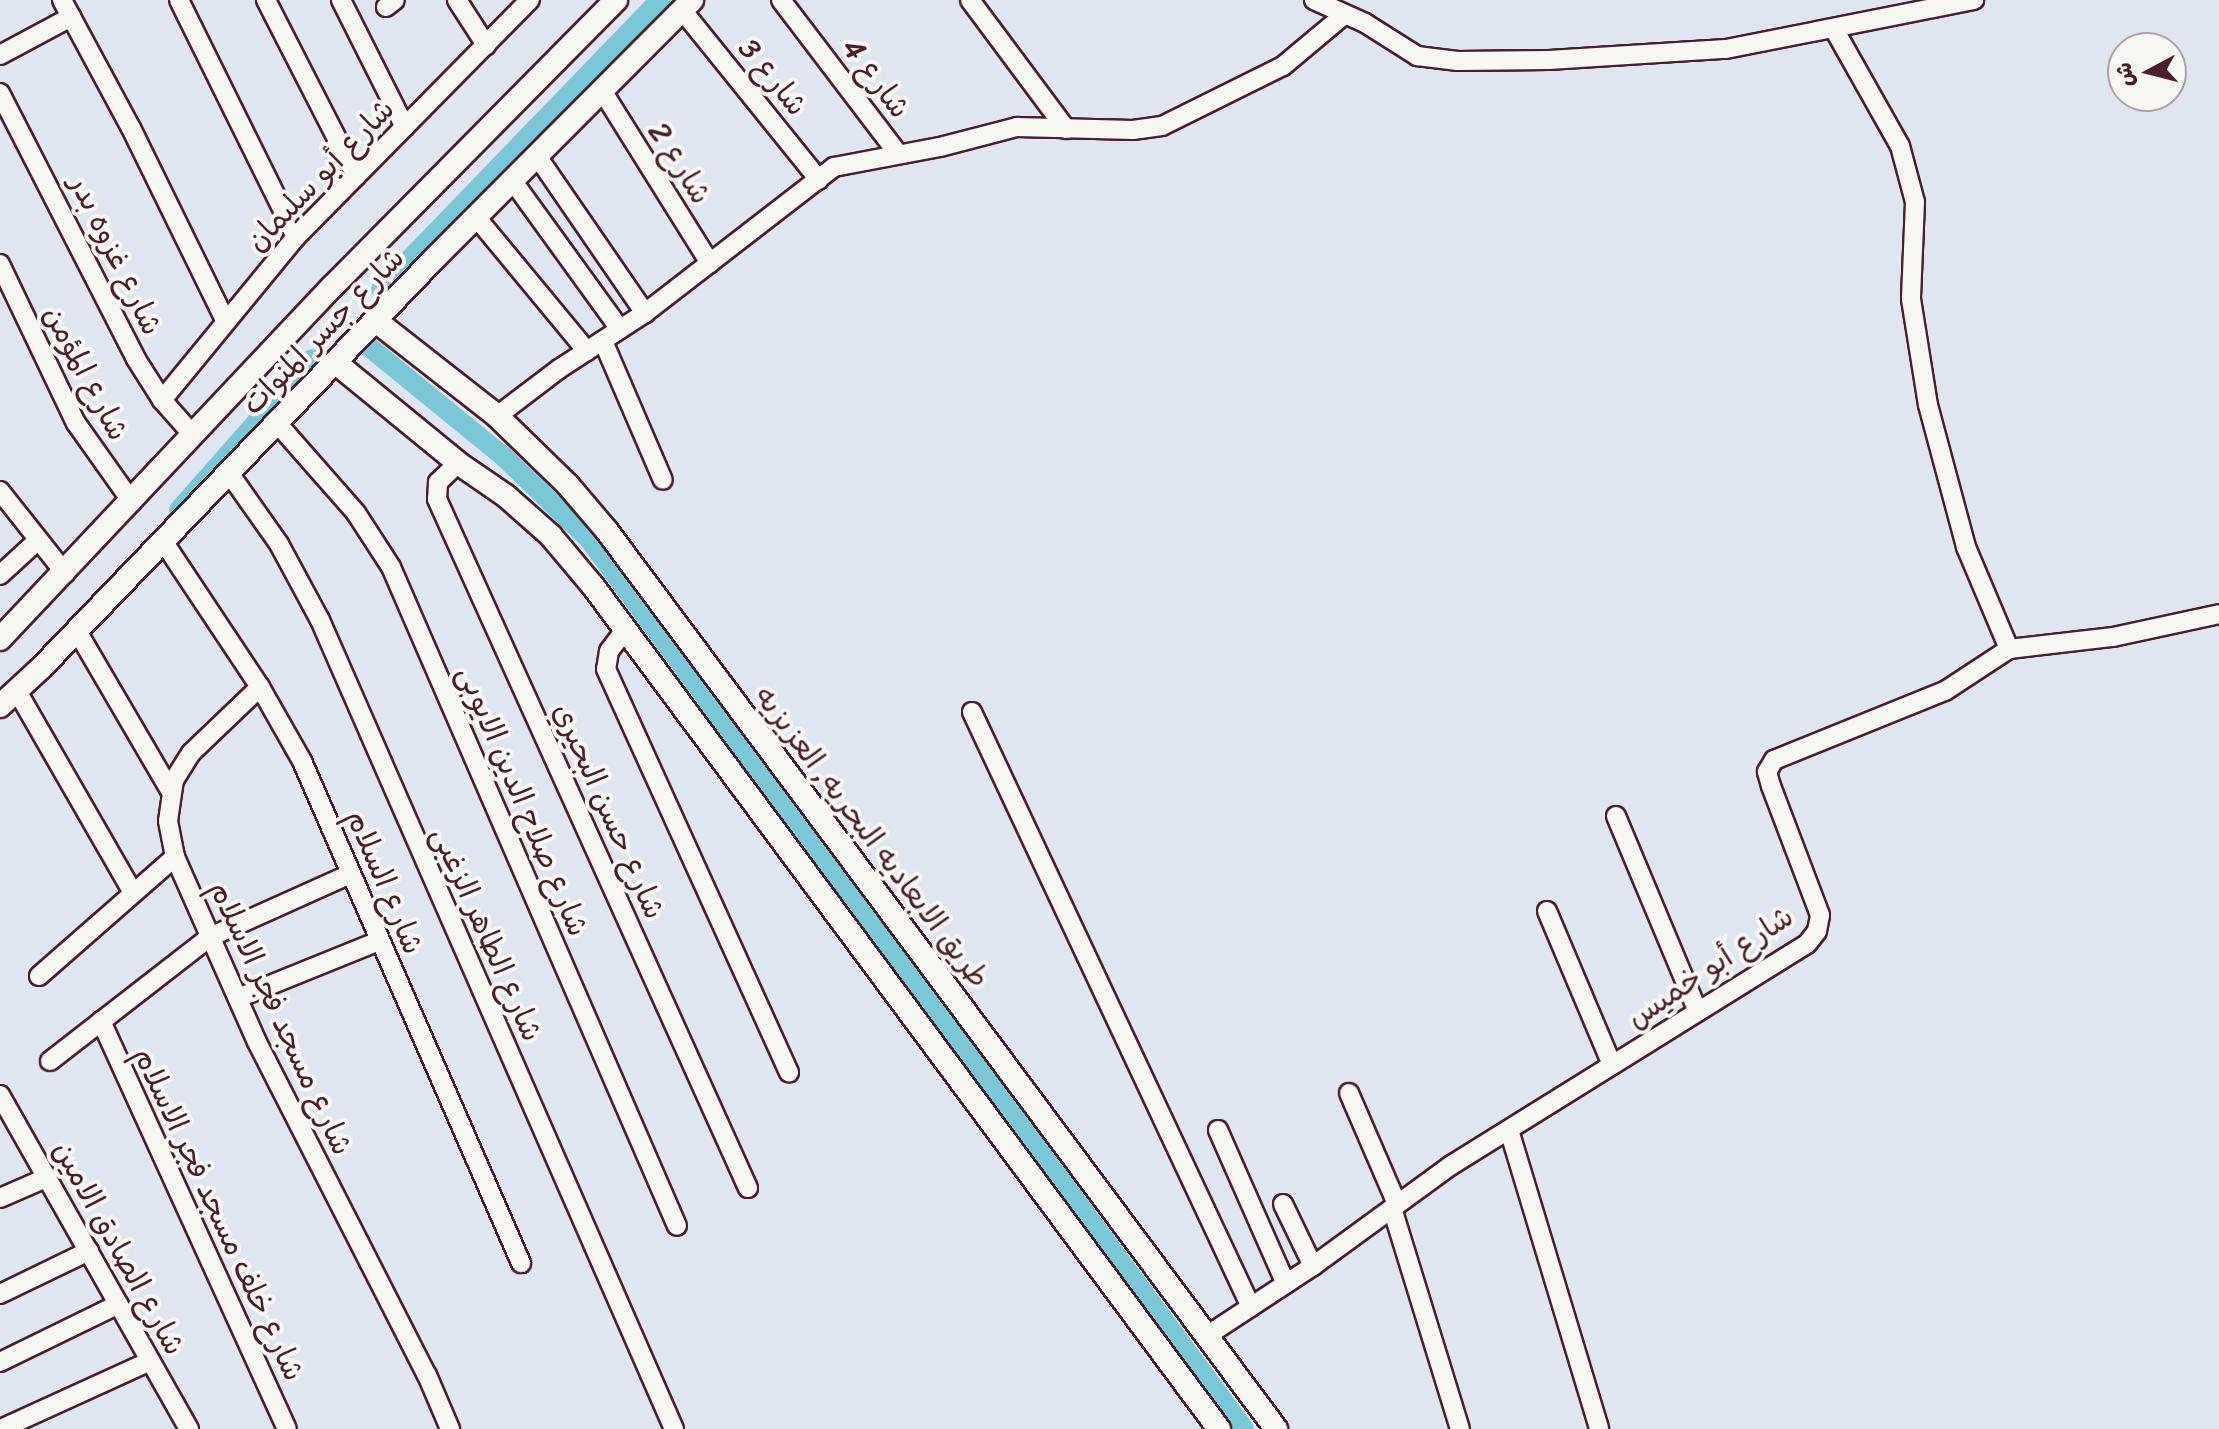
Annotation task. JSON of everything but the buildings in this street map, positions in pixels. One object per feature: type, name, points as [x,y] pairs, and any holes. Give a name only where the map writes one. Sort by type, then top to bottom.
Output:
[{"type":"street","points":[[62,0],[225,320]]},
{"type":"street","points":[[179,0],[296,237]]},
{"type":"street","points":[[266,0],[356,176]]},
{"type":"street","points":[[341,0],[405,127]]},
{"type":"street","points":[[457,0],[486,45]]},
{"type":"street","name":"شارع أبو سليمان","points":[[162,400],[296,237],[530,0]]},
{"type":"street","name":"شارع جسر المنوات","points":[[0,639],[332,287],[616,0]]},
{"type":"street","name":"شارع 4","points":[[781,0],[897,152]]},
{"type":"street","points":[[970,0],[1066,129]]},
{"type":"street","points":[[1314,0],[1417,56],[1458,61],[1549,60],[1726,49],[1974,0]]},
{"type":"street","name":"شارع جسر المنوات","points":[[8,698],[77,631],[512,180],[687,5]]},
{"type":"street","name":"شارع 3","points":[[687,5],[819,180]]},
{"type":"street","points":[[497,416],[645,313],[845,162],[940,147],[1017,127],[1133,130],[1177,120],[1283,66],[1344,15]]},
{"type":"street","points":[[0,55],[71,17]]},
{"type":"street","points":[[1834,29],[1900,146],[1915,202],[1911,299],[1928,405],[1966,547],[2009,649]]},
{"type":"street","name":"شارع 2","points":[[603,92],[710,263]]},
{"type":"street","name":"شارع غزوه بدر","points":[[0,93],[136,359],[162,400],[193,435]]},
{"type":"street","points":[[537,156],[645,313]]},
{"type":"street","points":[[512,180],[620,329]]},
{"type":"street","points":[[476,217],[595,346],[663,480]]},
{"type":"street","name":"شارع المؤمن","points":[[0,264],[76,423],[132,502]]},
{"type":"street","name":"طريق الابعاديه البحريه, العزيزيه","points":[[376,321],[497,416],[567,484],[607,531],[1276,1429]]},
{"type":"street","points":[[336,363],[458,463],[506,496],[551,536],[625,630],[1219,1429]]},
{"type":"street","name":"شارع صلاح الدين الايوبى","points":[[277,423],[356,513],[391,567],[677,1226]]},
{"type":"street","name":"شارع حسن البحيري","points":[[458,463],[438,482],[437,499],[748,1188]]},
{"type":"street","name":"شارع الطاهر الزغبى","points":[[229,473],[279,544],[320,620],[674,1429]]},
{"type":"street","points":[[0,491],[65,573]]},
{"type":"street","points":[[0,575],[37,541]]},
{"type":"street","name":"شارع السلام","points":[[163,541],[260,687],[302,761],[521,1263]]},
{"type":"street","name":"شارع أبو خميس","points":[[1208,1335],[1313,1266],[1450,1166],[1807,944],[1817,931],[1820,915],[1771,786],[1767,772],[1774,760],[1945,691],[2009,649],[2113,637],[2219,614]]},
{"type":"street","points":[[625,630],[609,651],[606,669],[789,1072]]},
{"type":"street","points":[[77,631],[170,790]]},
{"type":"street","points":[[170,790],[191,753],[260,687]]},
{"type":"street","points":[[8,698],[133,893]]},
{"type":"street","points":[[972,712],[1251,1307]]},
{"type":"street","name":"شارع مسجد فجر الاسلام","points":[[170,790],[168,821],[175,857],[210,937],[427,1375],[450,1429]]},
{"type":"street","points":[[1616,816],[1698,1012]]},
{"type":"street","points":[[39,976],[175,857]]},
{"type":"street","points":[[50,1061],[210,937],[350,874]]},
{"type":"street","points":[[1547,911],[1612,1065]]},
{"type":"street","points":[[238,998],[379,941]]},
{"type":"street","name":"شارع خلف مسجد فجر الاسلام","points":[[101,1021],[287,1429]]},
{"type":"street","points":[[1349,1093],[1395,1206],[1460,1429]]},
{"type":"street","name":"شارع الصادق الامين","points":[[0,1095],[189,1429]]},
{"type":"street","points":[[1218,1130],[1286,1284]]},
{"type":"street","points":[[1509,1130],[1599,1429]]},
{"type":"street","points":[[0,1198],[48,1177]]},
{"type":"street","points":[[1283,1204],[1313,1266]]},
{"type":"street","points":[[0,1294],[89,1251]]},
{"type":"street","points":[[0,1362],[119,1304]]},
{"type":"street","points":[[1,1429],[150,1361]]},
{"type":"waterway","points":[[381,289],[660,0]]},
{"type":"waterway","points":[[368,346],[504,457],[589,539],[1244,1429]]},
{"type":"waterway","points":[[179,510],[312,359]]}]
